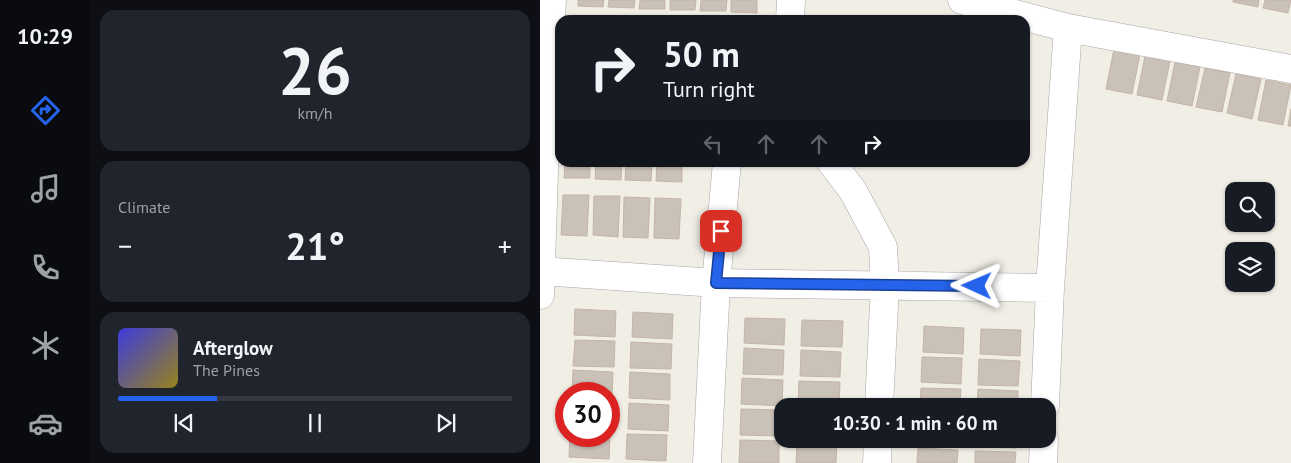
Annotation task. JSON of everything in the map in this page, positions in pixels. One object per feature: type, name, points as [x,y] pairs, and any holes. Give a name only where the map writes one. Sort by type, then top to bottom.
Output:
[{"type":"street","points":[[552,0],[553,109],[540,279],[1050,288]]},
{"type":"street","points":[[790,15],[791,0]]},
{"type":"street","points":[[962,0],[1019,15]]},
{"type":"street","points":[[1030,18],[1068,28],[1291,69]]},
{"type":"street","points":[[1045,398],[1050,288],[1068,28]]},
{"type":"street","points":[[706,463],[716,283],[727,167]]},
{"type":"street","points":[[835,167],[853,191],[882,246],[885,284],[879,398]]},
{"type":"street","points":[[877,463],[878,448]]},
{"type":"street","points":[[1043,463],[1044,448]]},
{"type":"building","points":[[578,0],[604,0],[603,7],[578,6]]},
{"type":"building","points":[[609,0],[635,0],[634,8],[608,7]]},
{"type":"building","points":[[640,0],[665,0],[665,9],[639,9]]},
{"type":"building","points":[[670,0],[696,0],[695,10],[670,10]]},
{"type":"building","points":[[701,0],[727,0],[726,11],[700,11]]},
{"type":"building","points":[[731,0],[757,0],[757,13],[731,12]]},
{"type":"building","points":[[1233,0],[1259,0],[1258,7],[1233,2]]},
{"type":"building","points":[[1265,0],[1291,0],[1288,13],[1263,8]]},
{"type":"building","points":[[1114,49],[1140,54],[1132,94],[1106,89]]},
{"type":"building","points":[[1145,56],[1170,61],[1162,100],[1137,95]]},
{"type":"building","points":[[1175,62],[1200,67],[1192,106],[1167,101]]},
{"type":"building","points":[[1205,68],[1230,73],[1222,112],[1196,107]]},
{"type":"building","points":[[1236,74],[1261,79],[1252,119],[1227,113]]},
{"type":"building","points":[[1266,80],[1291,85],[1283,125],[1258,120]]},
{"type":"building","points":[[1291,109],[1291,126],[1288,126]]},
{"type":"building","points":[[565,167],[590,167],[590,178],[564,178]]},
{"type":"building","points":[[596,167],[622,167],[621,180],[595,179]]},
{"type":"building","points":[[626,167],[652,167],[651,181],[625,180]]},
{"type":"building","points":[[657,167],[682,167],[682,182],[656,181]]},
{"type":"building","points":[[563,195],[589,195],[587,236],[561,235]]},
{"type":"building","points":[[594,196],[620,196],[618,237],[593,235]]},
{"type":"building","points":[[624,197],[650,198],[648,238],[623,237]]},
{"type":"building","points":[[655,198],[681,199],[679,239],[654,238]]},
{"type":"building","points":[[575,309],[616,311],[615,337],[574,335]]},
{"type":"building","points":[[633,312],[673,314],[672,339],[632,337]]},
{"type":"building","points":[[745,318],[785,319],[784,345],[744,343]]},
{"type":"building","points":[[802,320],[843,321],[842,347],[801,346]]},
{"type":"building","points":[[924,326],[964,328],[963,354],[923,352]]},
{"type":"building","points":[[981,329],[1021,330],[1020,356],[980,354]]},
{"type":"building","points":[[575,340],[615,341],[614,367],[573,366]]},
{"type":"building","points":[[631,342],[672,344],[671,369],[630,368]]},
{"type":"building","points":[[744,348],[784,350],[783,375],[743,374]]},
{"type":"building","points":[[801,350],[841,352],[840,377],[800,376]]},
{"type":"building","points":[[922,357],[962,358],[961,384],[921,382]]},
{"type":"building","points":[[979,359],[1020,361],[1018,386],[978,385]]},
{"type":"building","points":[[573,370],[613,372],[613,382],[572,382]]},
{"type":"building","points":[[630,372],[670,374],[670,400],[629,398]]},
{"type":"building","points":[[742,378],[783,380],[782,398],[774,398],[774,406],[741,404]]},
{"type":"building","points":[[799,381],[840,382],[839,398],[798,398]]},
{"type":"building","points":[[921,388],[961,389],[960,398],[920,398]]},
{"type":"building","points":[[978,389],[1018,391],[1018,398],[977,398]]},
{"type":"building","points":[[629,403],[669,405],[668,431],[628,429]]},
{"type":"building","points":[[741,409],[774,410],[774,436],[740,435]]},
{"type":"building","points":[[627,434],[667,435],[666,461],[626,459]]},
{"type":"building","points":[[740,440],[774,441],[774,448],[779,448],[779,463],[739,463]]},
{"type":"building","points":[[569,447],[609,447],[609,459],[569,457]]},
{"type":"building","points":[[797,448],[837,448],[836,463],[796,463]]},
{"type":"building","points":[[918,448],[958,450],[957,463],[917,463]]},
{"type":"building","points":[[975,451],[1016,452],[1015,463],[975,463]]},
{"type":"route","points":[[721,231],[716,283],[977,286]]}]
